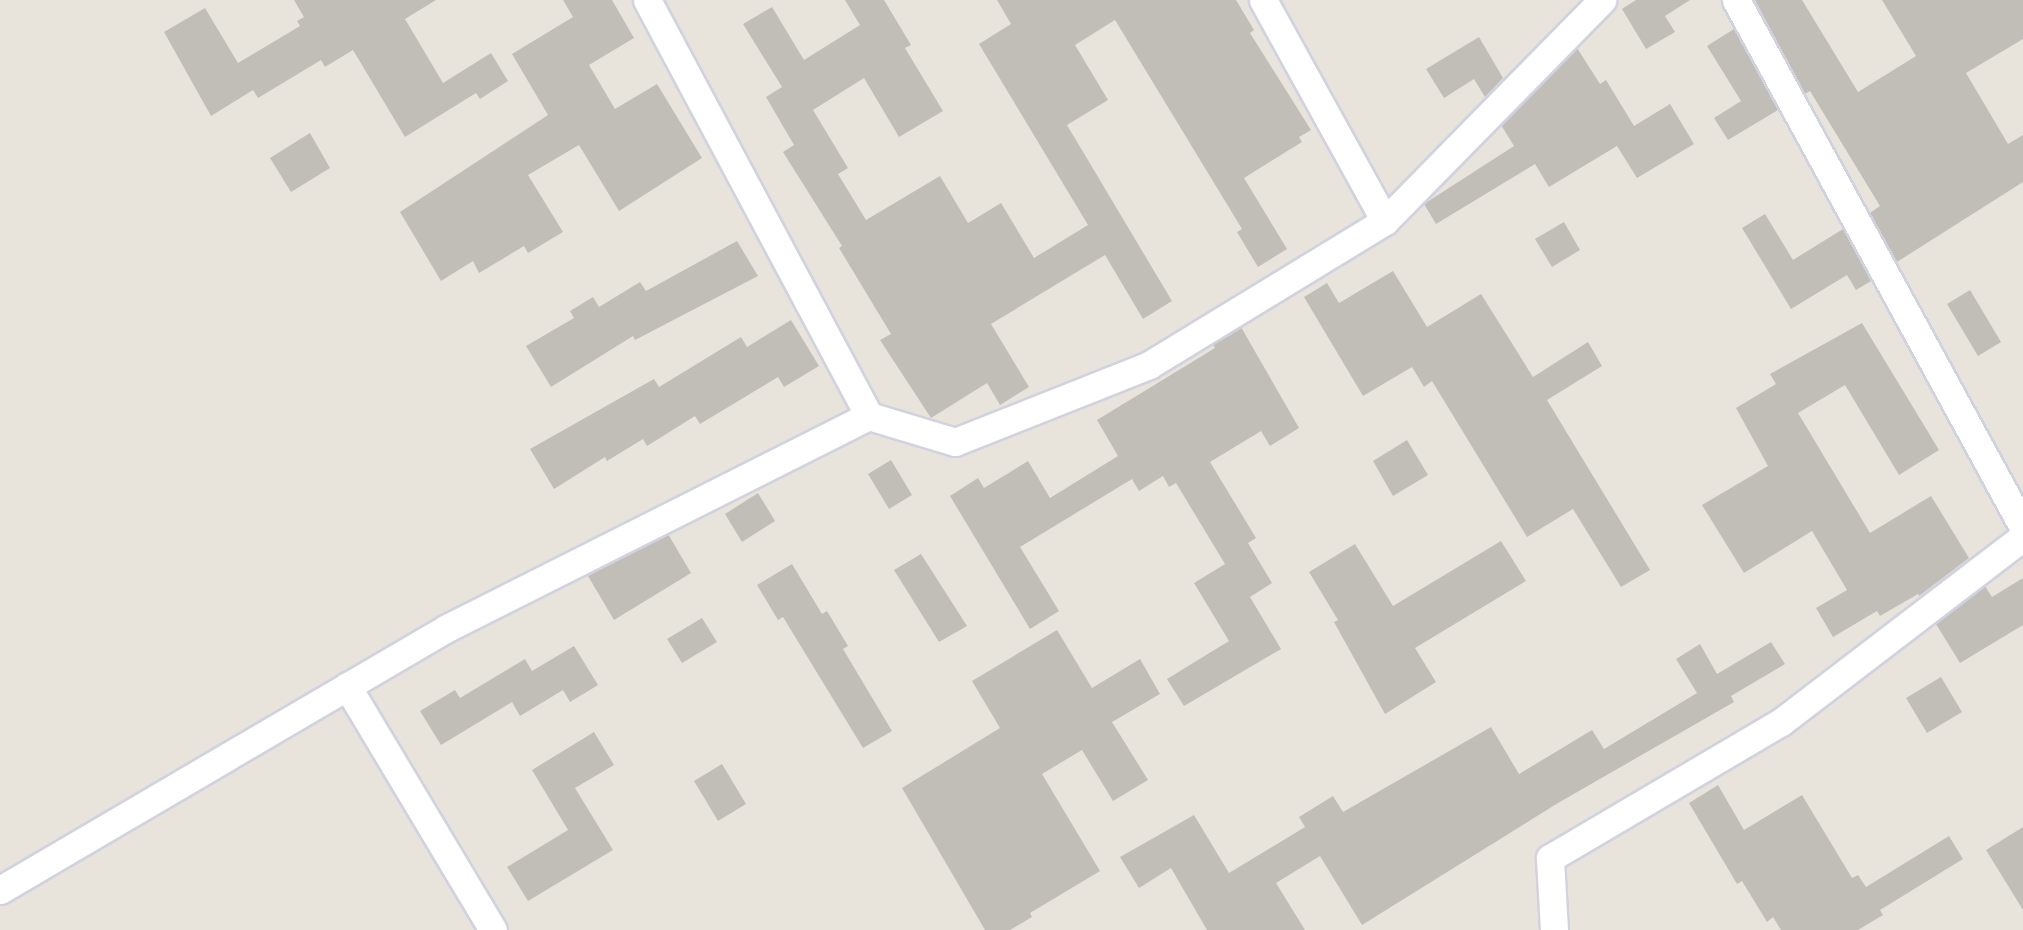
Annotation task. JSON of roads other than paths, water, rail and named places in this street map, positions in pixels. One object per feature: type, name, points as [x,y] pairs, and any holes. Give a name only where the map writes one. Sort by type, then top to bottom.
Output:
[{"type":"street","points":[[647,0],[869,416]]},
{"type":"street","points":[[1263,0],[1385,221]]},
{"type":"street","points":[[0,890],[447,628],[869,416],[955,442],[1149,365],[1385,221],[1602,0]]},
{"type":"street","points":[[1736,0],[2023,527]]},
{"type":"street","points":[[1554,930],[1550,858],[1781,723],[2023,537]]},
{"type":"street","points":[[346,686],[493,930]]}]
